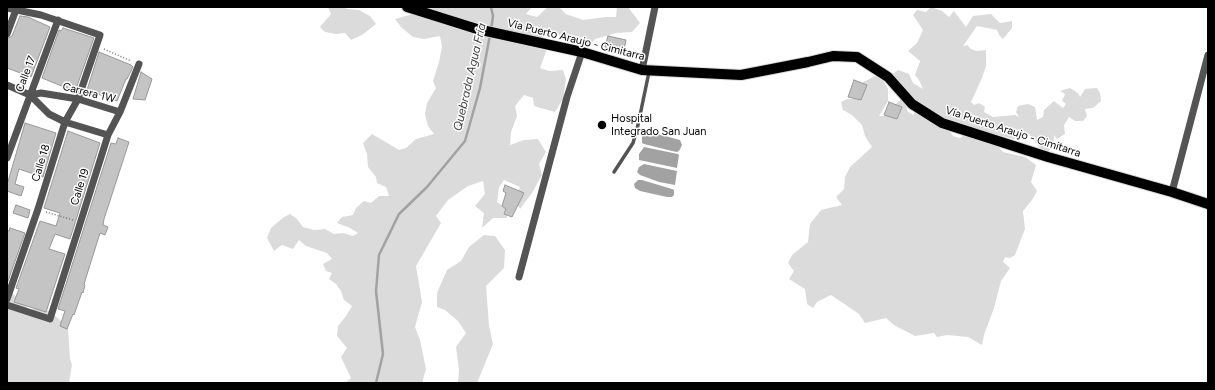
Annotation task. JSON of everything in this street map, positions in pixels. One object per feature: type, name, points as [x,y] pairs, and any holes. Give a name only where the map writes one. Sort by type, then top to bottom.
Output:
[{"type":"main road","name":"Vía Puerto Araujo - Cimitarra","points":[[408,7],[477,29],[506,34],[582,52],[646,71],[741,75],[833,56],[857,57],[888,77],[912,104],[942,123],[1048,157],[1172,192],[1208,204]]},
{"type":"street","points":[[646,71],[655,7]]},
{"type":"street","points":[[7,8],[58,20]]},
{"type":"street","points":[[7,34],[16,9]]},
{"type":"street","name":"Calle 18","points":[[7,299],[38,210],[65,122],[78,99],[100,35],[58,20]]},
{"type":"street","name":"Calle 17","points":[[7,158],[58,20]]},
{"type":"street","points":[[519,277],[567,97],[582,52]]},
{"type":"street","points":[[1172,192],[1208,55]]},
{"type":"street","name":"Calle 19","points":[[7,305],[50,319],[108,135],[120,112],[138,64]]},
{"type":"street","name":"Carrera 1W","points":[[7,85],[30,95],[48,114],[65,122],[108,135]]},
{"type":"street","name":"Carrera 1W","points":[[30,95],[41,93],[78,99],[120,112]]},
{"type":"lane","points":[[614,172],[633,143],[638,125],[646,71]]},
{"type":"path","points":[[96,46],[138,64]]},
{"type":"path","points":[[38,210],[80,222]]},
{"type":"shaded area","points":[[328,7],[344,7],[347,9],[359,10],[370,16],[376,24],[362,35],[351,40],[345,33],[336,34],[325,32],[320,27],[331,14]]},
{"type":"shaded area","points":[[433,7],[532,7],[526,14],[537,17],[548,7],[559,7],[566,14],[583,20],[616,17],[617,7],[628,7],[640,23],[632,32],[616,33],[595,39],[584,52],[574,39],[552,33],[543,37],[548,46],[540,68],[549,71],[563,70],[566,79],[563,99],[555,112],[534,106],[533,98],[524,95],[515,106],[517,116],[511,132],[510,145],[524,140],[538,139],[546,152],[539,164],[542,175],[532,193],[520,209],[514,199],[520,187],[504,180],[499,187],[497,202],[506,208],[507,218],[493,218],[482,228],[484,213],[475,206],[485,194],[483,181],[468,186],[448,200],[436,216],[441,223],[416,266],[422,302],[415,327],[420,340],[426,369],[422,383],[345,383],[351,378],[341,357],[347,348],[337,336],[338,326],[352,306],[344,300],[341,291],[336,284],[329,279],[332,273],[326,271],[323,264],[332,259],[327,253],[306,246],[299,240],[293,249],[282,245],[274,251],[267,238],[271,228],[290,214],[297,219],[303,227],[314,230],[325,229],[334,234],[343,233],[353,236],[358,233],[337,223],[342,217],[353,215],[356,208],[364,201],[371,203],[379,196],[389,196],[386,187],[377,183],[376,177],[368,167],[367,154],[363,143],[372,134],[399,150],[406,148],[416,139],[434,134],[428,126],[425,114],[427,103],[436,88],[433,81],[442,47],[440,36],[424,39],[413,37],[401,27],[395,19],[434,8]]},
{"type":"shaded area","points":[[931,7],[942,11],[949,17],[954,11],[966,27],[973,16],[991,14],[1000,23],[1012,21],[1012,28],[1003,39],[997,30],[977,26],[963,46],[967,45],[971,49],[977,51],[986,50],[986,66],[971,102],[974,105],[979,103],[985,107],[984,112],[993,117],[1015,115],[1019,117],[1016,112],[1018,106],[1028,104],[1035,107],[1037,120],[1043,117],[1044,110],[1054,101],[1063,108],[1066,104],[1062,101],[1065,94],[1060,91],[1070,88],[1078,93],[1080,97],[1085,89],[1097,88],[1100,93],[1101,101],[1093,108],[1085,109],[1087,116],[1083,121],[1075,121],[1069,117],[1064,125],[1065,134],[1057,139],[1054,135],[1054,141],[1048,153],[1039,147],[1029,134],[1014,139],[977,130],[949,130],[953,136],[960,138],[968,132],[996,144],[1003,152],[1025,157],[1036,165],[1031,182],[1037,191],[1023,211],[1025,229],[1015,255],[1010,258],[1005,257],[1003,262],[1010,268],[1001,281],[982,345],[968,337],[947,335],[937,337],[934,333],[915,336],[894,325],[886,318],[865,323],[859,314],[831,295],[817,302],[813,308],[807,304],[805,289],[789,279],[794,271],[788,263],[792,255],[808,242],[810,224],[821,210],[842,205],[836,197],[844,189],[845,177],[850,167],[872,147],[865,136],[862,125],[852,115],[843,110],[841,102],[847,99],[857,99],[863,82],[875,76],[883,80],[888,89],[888,101],[879,116],[890,116],[895,105],[903,97],[908,112],[914,115],[916,103],[889,77],[898,70],[909,74],[913,83],[923,89],[915,75],[920,61],[908,51],[917,43],[923,30],[913,15],[917,10],[926,12]]},
{"type":"shaded area","points":[[646,131],[680,140],[682,145],[677,152],[644,144],[642,143],[642,136]]},
{"type":"shaded area","points":[[644,147],[678,154],[677,168],[639,160],[639,154]]},
{"type":"shaded area","points":[[644,164],[677,171],[675,185],[659,182],[640,175],[637,172],[639,167]]},
{"type":"shaded area","points":[[638,180],[672,189],[674,190],[674,195],[672,197],[667,197],[640,191],[635,188],[634,184]]},
{"type":"shaded area","points":[[484,235],[495,236],[505,250],[504,268],[486,286],[489,326],[493,344],[477,383],[458,383],[459,370],[456,347],[466,333],[458,321],[445,310],[437,307],[437,293],[447,270],[461,261],[469,247]]},
{"type":"shaded area","points":[[11,292],[30,310],[36,308],[49,311],[68,328],[70,359],[72,365],[69,383],[7,383],[7,294]]},
{"type":"building","points":[[20,16],[28,17],[50,27],[31,77],[7,68],[7,39],[12,36]]},
{"type":"building","points":[[63,28],[94,38],[74,91],[42,78],[59,30],[61,31]]},
{"type":"building","points":[[608,36],[626,40],[624,50],[605,47]]},
{"type":"building","points":[[99,52],[133,67],[126,79],[117,101],[87,90]]},
{"type":"building","points":[[141,72],[152,79],[145,100],[133,99]]},
{"type":"building","points":[[854,80],[867,85],[861,100],[848,97]]},
{"type":"building","points":[[889,102],[902,107],[897,119],[884,115]]},
{"type":"building","points":[[25,123],[56,133],[43,177],[19,169],[15,184],[24,187],[21,196],[7,191],[7,185]]},
{"type":"building","points":[[68,131],[100,143],[70,239],[55,234],[49,249],[65,254],[46,312],[14,302],[19,289],[16,288],[40,221],[56,226],[60,213],[44,208]]},
{"type":"building","points":[[118,138],[129,142],[104,219],[103,225],[108,227],[105,235],[100,233],[84,284],[83,293],[82,292],[74,315],[73,314],[67,329],[60,326],[65,311],[58,309],[111,143],[116,144]]},
{"type":"building","points":[[505,185],[524,193],[512,217],[504,214],[506,209],[502,206],[506,193],[503,191]]},
{"type":"building","points":[[16,205],[30,210],[28,218],[13,213]]},
{"type":"building","points":[[10,228],[25,233],[7,284],[7,230],[9,231]]},
{"type":"waterway","name":"Quebrada Agua Fría","points":[[491,7],[493,16],[491,30]]},
{"type":"waterway","name":"Quebrada Agua Fría","points":[[376,383],[383,354],[376,291],[379,255],[399,214],[427,187],[465,141],[480,88],[490,35]]},
{"type":"place","name":"Hospital Integrado San Juan","points":[[602,125]]}]
